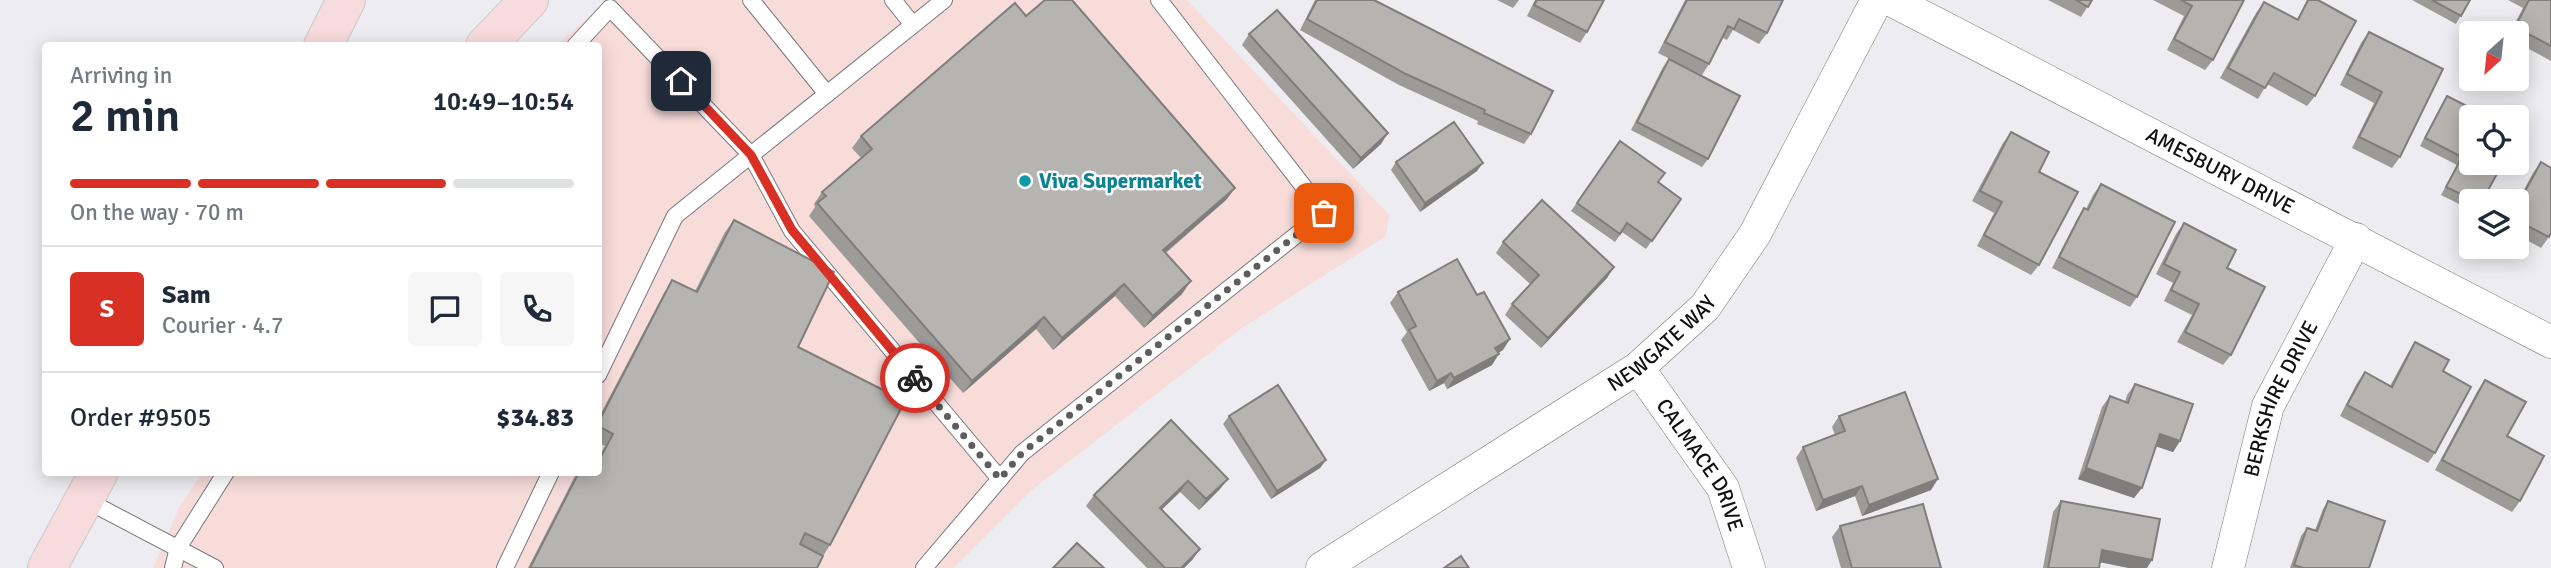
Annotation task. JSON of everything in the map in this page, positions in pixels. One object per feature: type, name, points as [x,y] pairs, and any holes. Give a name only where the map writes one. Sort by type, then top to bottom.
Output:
[{"type":"main road","points":[[325,42],[346,0]]},
{"type":"main road","points":[[489,42],[529,0]]},
{"type":"main road","points":[[47,568],[91,486]]},
{"type":"street","name":"NEWGATE WAY","points":[[1322,568],[1638,368],[1705,307],[1755,234],[1877,0]]},
{"type":"street","name":"AMESBURY DRIVE","points":[[1891,0],[2551,342]]},
{"type":"street","name":"BERKSHIRE DRIVE","points":[[2228,568],[2268,406],[2356,239]]},
{"type":"street","name":"CALMACE DRIVE","points":[[1638,368],[1723,488],[1749,568]]},
{"type":"lane","points":[[751,0],[827,94]]},
{"type":"lane","points":[[893,0],[914,25]]},
{"type":"lane","points":[[602,367],[675,216],[944,0]]},
{"type":"lane","points":[[924,568],[1022,453],[1324,213],[1159,0]]},
{"type":"lane","points":[[579,42],[610,8],[751,155],[792,230],[1000,479]]},
{"type":"lane","points":[[173,568],[178,548],[223,476]]},
{"type":"lane","points":[[505,568],[549,476]]},
{"type":"lane","points":[[91,486],[178,548],[215,568]]},
{"type":"shaded area","points":[[607,0],[1187,0],[1389,215],[1386,236],[1242,328],[1032,490],[954,568],[153,568],[179,508],[200,476],[602,476],[602,42],[560,42]]},
{"type":"building","name":"Viva Supermarket","points":[[1045,0],[1072,0],[1235,188],[1163,250],[1191,281],[1153,316],[1124,284],[1062,338],[1044,317],[972,381],[817,203],[826,196],[822,192],[872,149],[861,136],[1015,3],[1026,16]]},
{"type":"building","points":[[1317,0],[1374,0],[1553,91],[1531,134],[1406,74],[1307,19]]},
{"type":"building","points":[[1537,0],[1604,0],[1587,32],[1534,5]]},
{"type":"building","points":[[1687,0],[1783,0],[1767,33],[1739,19],[1734,29],[1728,26],[1709,64],[1665,42]]},
{"type":"building","points":[[2076,0],[2092,0],[2088,7]]},
{"type":"building","points":[[2181,0],[2244,0],[2213,60],[2174,39],[2192,6]]},
{"type":"building","points":[[2308,0],[2318,0],[2356,21],[2315,96],[2274,73],[2265,88],[2228,68],[2264,2],[2298,20]]},
{"type":"building","points":[[2432,0],[2470,0],[2461,16]]},
{"type":"building","points":[[2529,0],[2551,0],[2551,46],[2529,34],[2529,21],[2518,21]]},
{"type":"building","points":[[1277,10],[1388,133],[1361,158],[1249,34]]},
{"type":"building","points":[[2369,32],[2443,69],[2400,157],[2359,137],[2382,92],[2347,74]]},
{"type":"building","points":[[1669,59],[1740,96],[1708,159],[1637,122]]},
{"type":"building","points":[[2447,96],[2465,105],[2459,105],[2459,155],[2425,138]]},
{"type":"building","points":[[1454,122],[1483,163],[1425,203],[1396,162]]},
{"type":"building","points":[[2011,132],[2049,152],[2039,172],[2078,192],[2039,265],[1984,235],[2002,202],[1980,191]]},
{"type":"building","points":[[1620,141],[1665,173],[1658,182],[1681,199],[1652,241],[1627,223],[1620,234],[1577,203]]},
{"type":"building","points":[[2541,162],[2551,168],[2549,237],[2529,227],[2529,189],[2526,189]]},
{"type":"building","points":[[2459,163],[2459,175],[2496,175],[2489,189],[2459,189],[2459,193],[2446,187]]},
{"type":"building","points":[[2101,184],[2175,222],[2137,297],[2059,257],[2084,208],[2088,210]]},
{"type":"building","points":[[1542,200],[1614,267],[1548,338],[1512,304],[1539,275],[1503,242]]},
{"type":"building","points":[[734,220],[834,272],[798,347],[905,401],[830,545],[805,533],[800,544],[823,556],[817,568],[530,568],[577,476],[602,476],[602,455],[613,434],[602,428],[602,415],[672,280],[697,292]]},
{"type":"building","points":[[2184,223],[2236,250],[2227,268],[2265,287],[2231,355],[2185,332],[2199,304],[2171,290],[2180,272],[2164,264]]},
{"type":"building","points":[[1457,259],[1477,295],[1484,292],[1510,339],[1495,348],[1499,354],[1454,378],[1451,373],[1437,381],[1409,330],[1416,326],[1398,292]]},
{"type":"building","points":[[2415,342],[2449,360],[2443,371],[2471,387],[2435,453],[2347,405],[2365,372],[2392,387]]},
{"type":"building","points":[[2485,380],[2526,402],[2507,436],[2544,456],[2520,501],[2442,460]]},
{"type":"building","points":[[2135,384],[2193,404],[2180,441],[2160,434],[2142,488],[2086,468],[2110,396],[2128,403]]},
{"type":"building","points":[[1278,385],[1326,460],[1277,491],[1229,416]]},
{"type":"building","points":[[1905,392],[1938,479],[1869,505],[1862,486],[1823,500],[1803,447],[1845,431],[1839,416]]},
{"type":"building","points":[[1171,420],[1228,479],[1206,499],[1188,481],[1160,508],[1200,549],[1181,568],[1165,568],[1094,495]]},
{"type":"building","points":[[2061,501],[2160,519],[2152,560],[2102,550],[2099,568],[2048,568]]},
{"type":"building","points":[[2328,501],[2385,521],[2369,568],[2303,568],[2294,565],[2307,528],[2317,531]]},
{"type":"building","points":[[1923,504],[1941,568],[1852,568],[1840,526]]},
{"type":"building","points":[[1077,543],[1104,568],[1053,568]]},
{"type":"building","points":[[1461,556],[1469,568],[1444,568]]},
{"type":"way so far","points":[[915,378],[1000,479],[1022,453],[1324,213]]},
{"type":"place","name":"Viva Supermarket","points":[[1025,181]]},
{"type":"route","points":[[681,81],[751,155],[792,230],[915,378]]}]
